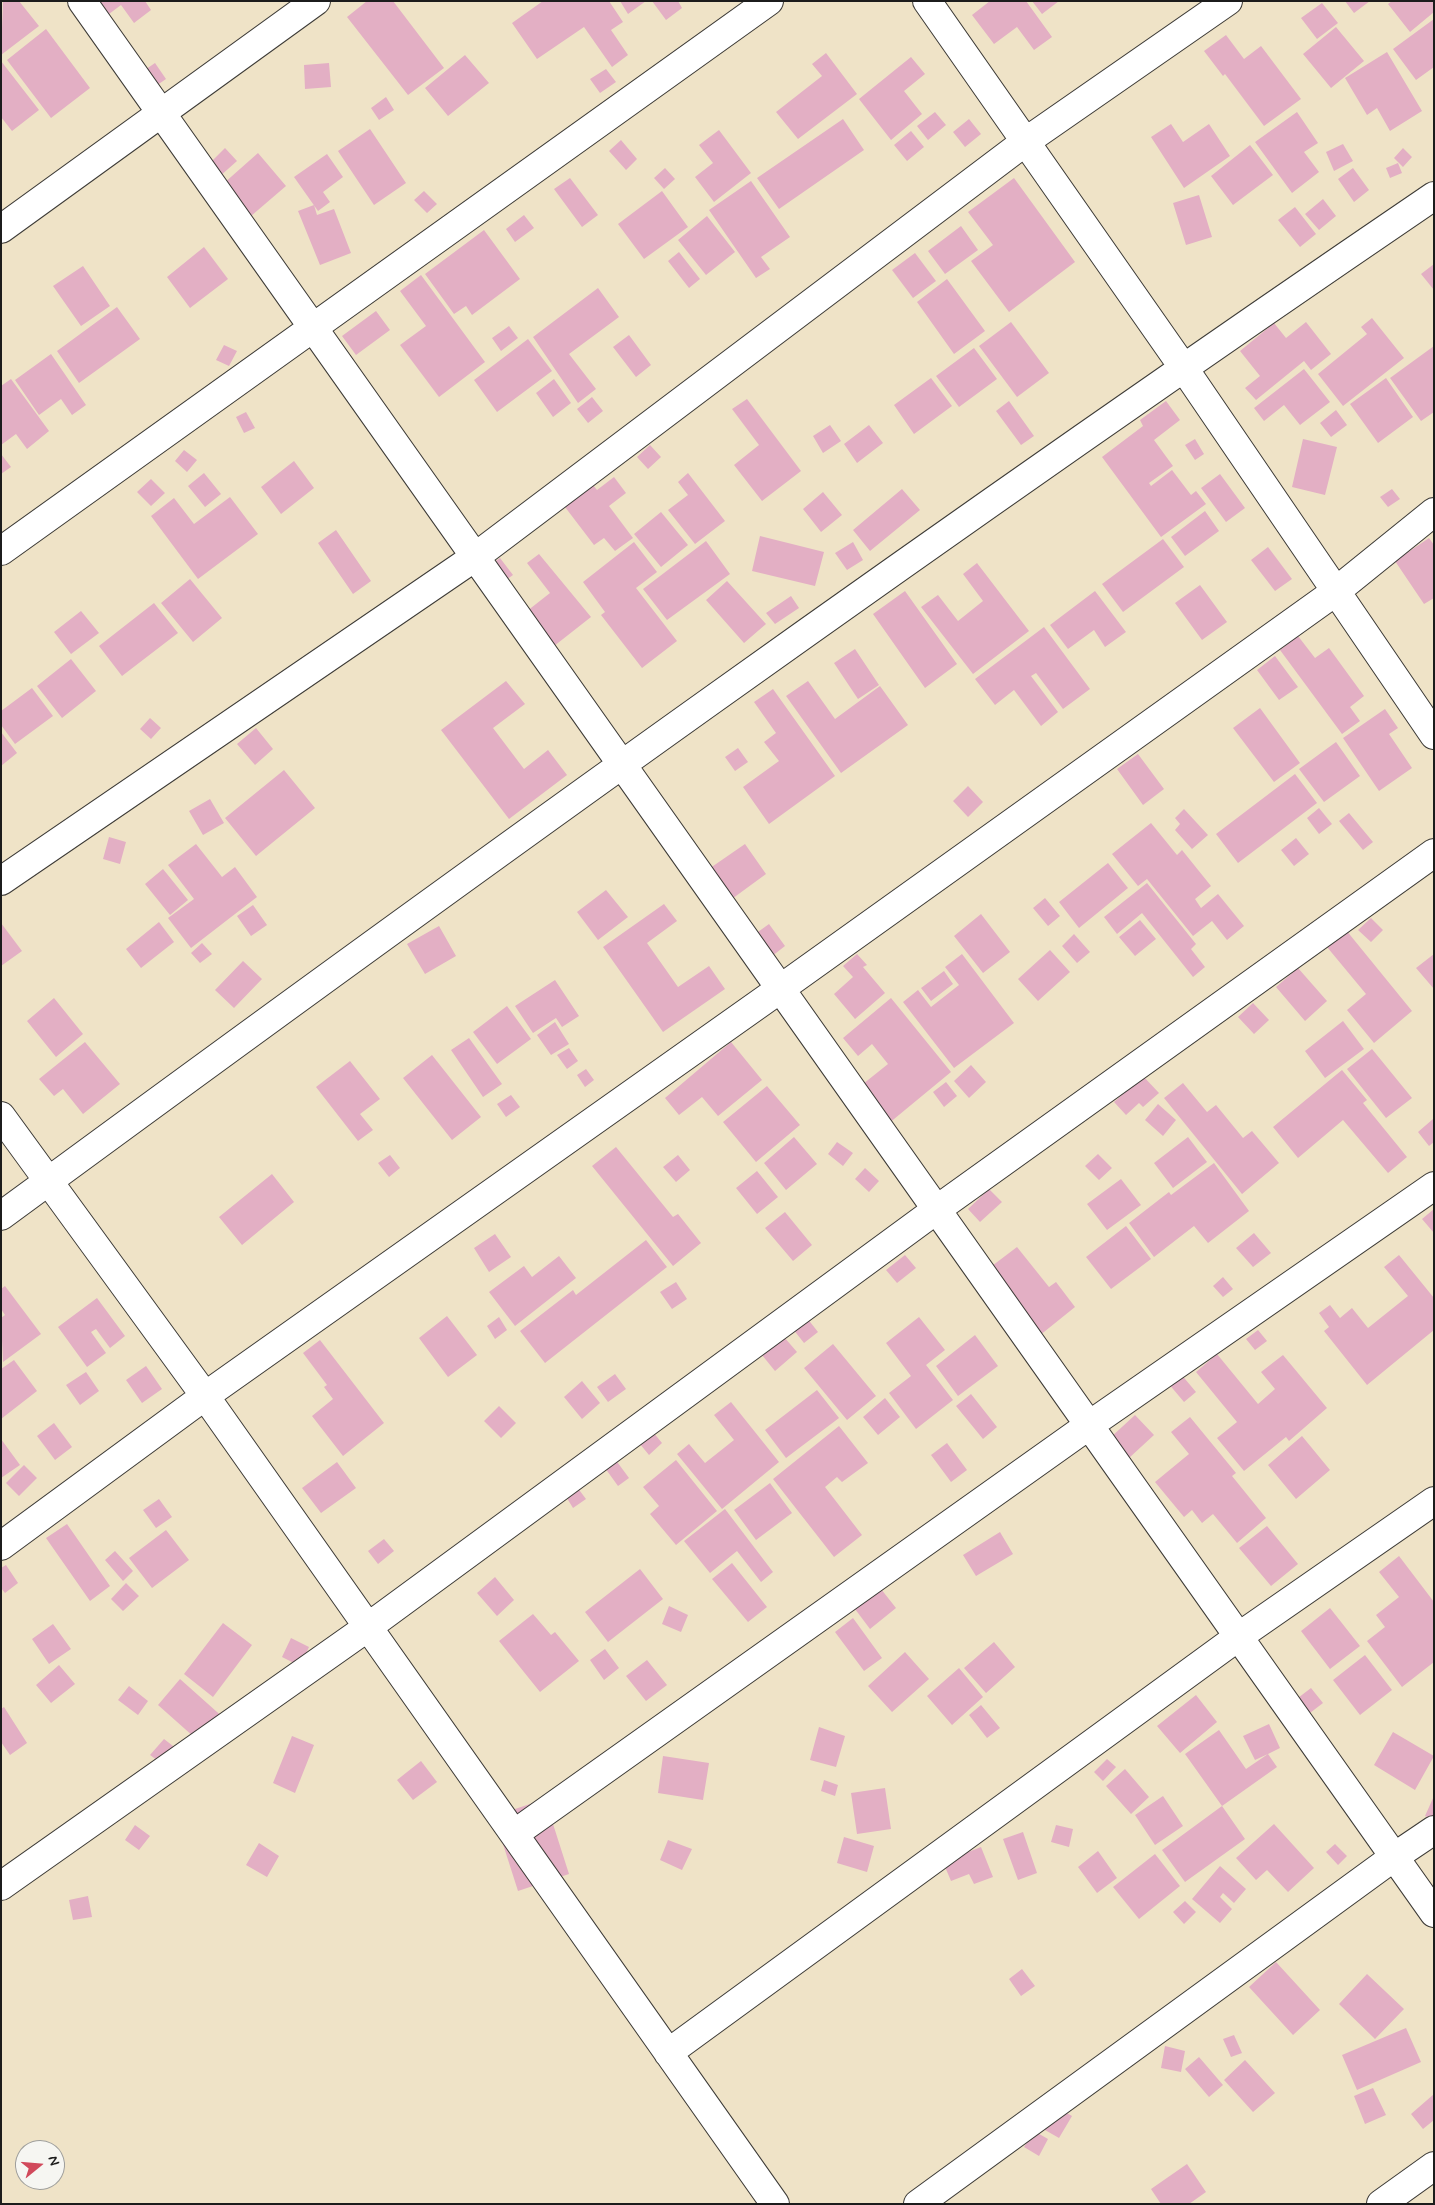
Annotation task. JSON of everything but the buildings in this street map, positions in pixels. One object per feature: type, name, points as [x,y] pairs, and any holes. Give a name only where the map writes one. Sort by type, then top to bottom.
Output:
[{"type":"street","points":[[82,1],[1434,1913]]},
{"type":"street","points":[[1,230],[316,1]]},
{"type":"street","points":[[1,550],[314,329],[769,1]]},
{"type":"street","points":[[927,1],[1183,367],[1434,735]]},
{"type":"street","points":[[1,881],[475,557],[1025,142],[1228,1]]},
{"type":"street","points":[[1,1216],[621,764],[1183,367],[1434,196]]},
{"type":"street","points":[[1,1546],[205,1396],[780,989],[1335,592],[1434,512]]},
{"type":"street","points":[[1,1886],[368,1627],[936,1210],[1434,853]]},
{"type":"street","points":[[1,1116],[205,1396],[775,2204]]},
{"type":"street","points":[[514,1834],[1088,1426],[1434,1186]]},
{"type":"street","points":[[668,2053],[1238,1637],[1434,1501]]},
{"type":"street","points":[[918,2204],[1394,1857],[1434,1830]]},
{"type":"street","points":[[1381,2204],[1434,2166]]}]
